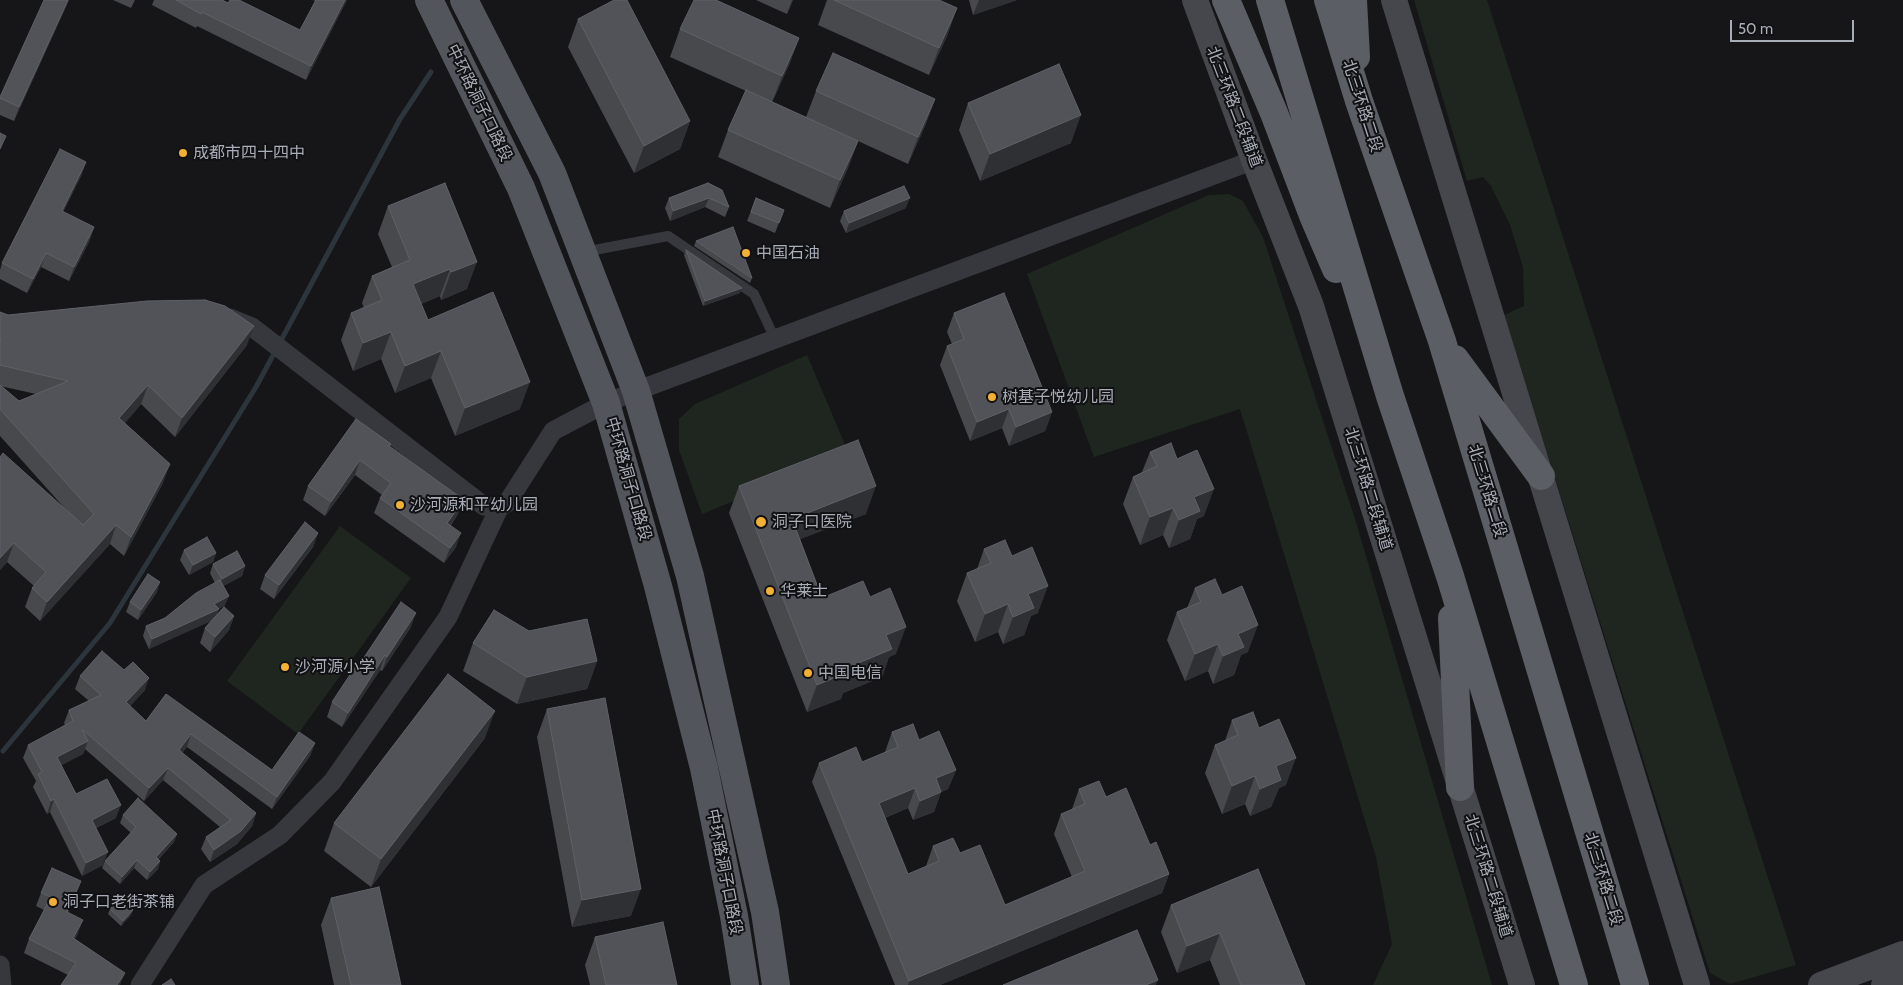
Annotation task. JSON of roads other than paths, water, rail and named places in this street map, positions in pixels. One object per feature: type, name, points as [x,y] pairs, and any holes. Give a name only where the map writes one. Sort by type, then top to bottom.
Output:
[{"type":"highway","points":[[1226,0],[1274,113],[1314,218],[1390,396]]},
{"type":"highway","points":[[1270,0],[1390,396],[1450,576],[1574,985]]},
{"type":"highway","name":"北三环路二段","points":[[1328,0],[1359,101],[1442,342],[1635,985]]},
{"type":"highway","points":[[1353,0],[1359,101]]},
{"type":"highway","points":[[1442,342],[1541,476]]},
{"type":"highway","points":[[1450,576],[1460,787]]},
{"type":"main road","name":"中环路洞子口路段","points":[[429,0],[521,188],[606,403],[658,586],[704,768],[734,916],[745,985]]},
{"type":"main road","name":"中环路洞子口路段","points":[[464,0],[552,173],[636,390],[690,576],[765,912],[776,985]]},
{"type":"main road","name":"北三环路二段辅道","points":[[1195,0],[1254,160],[1311,306],[1522,985]]},
{"type":"main road","points":[[1394,0],[1697,985]]},
{"type":"main road","points":[[1821,985],[1903,954]]},
{"type":"main road","points":[[1884,985],[1903,978]]},
{"type":"street","points":[[140,985],[204,884],[280,835],[332,782],[448,617],[499,508],[508,503],[553,431],[606,403],[636,390],[1254,160]]},
{"type":"street","points":[[213,311],[252,327],[484,506],[499,508]]},
{"type":"street","points":[[0,966],[2,985]]},
{"type":"lane","points":[[583,252],[668,236],[754,294],[775,339]]},
{"type":"waterway","points":[[3,751],[110,623],[256,387],[400,119],[431,72]]},
{"type":"place","name":"成都市四十四中","points":[[183,153]]},
{"type":"place","name":"中国石油","points":[[746,253]]},
{"type":"place","name":"树基子悦幼儿园","points":[[992,397]]},
{"type":"place","name":"沙河源和平幼儿园","points":[[400,505]]},
{"type":"place","name":"洞子口医院","points":[[761,522]]},
{"type":"place","name":"华莱士","points":[[770,591]]},
{"type":"place","name":"沙河源小学","points":[[285,667]]},
{"type":"place","name":"中国电信","points":[[808,673]]},
{"type":"place","name":"洞子口老街茶铺","points":[[53,902]]}]
